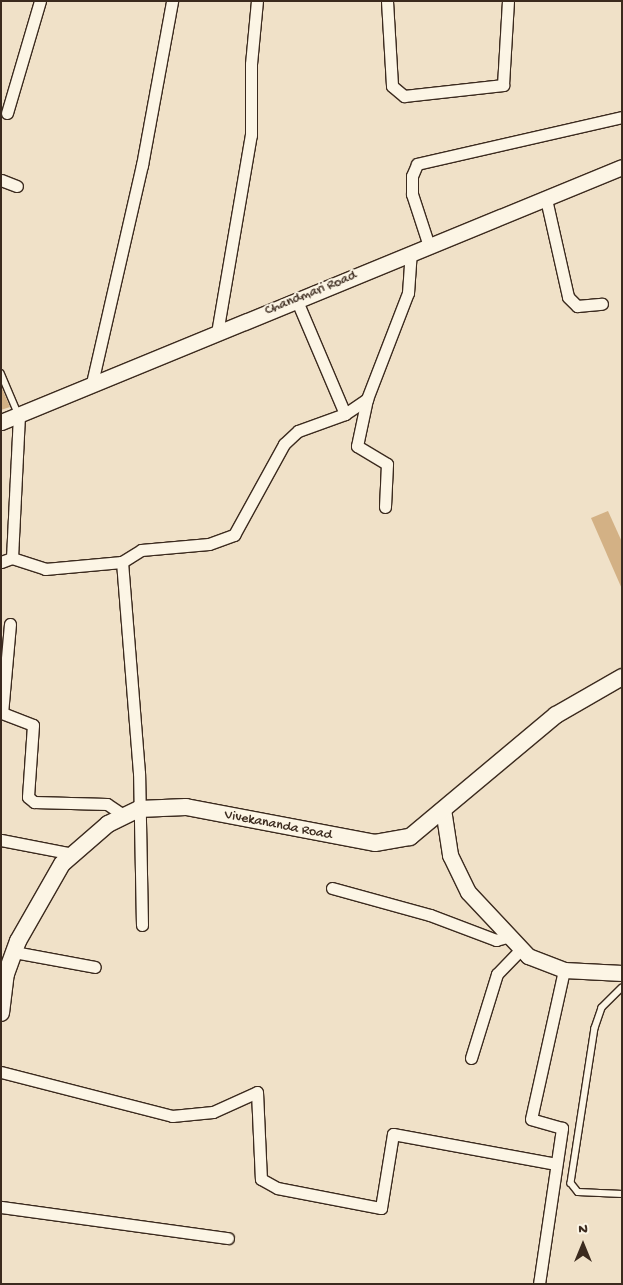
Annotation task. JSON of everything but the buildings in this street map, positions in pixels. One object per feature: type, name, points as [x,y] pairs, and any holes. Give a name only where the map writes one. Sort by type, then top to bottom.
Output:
[{"type":"main road","name":"Vivekananda Road","points":[[1,1013],[4,973],[62,864],[108,824],[132,812],[186,807],[375,843],[410,837],[556,715],[622,677]]},
{"type":"street","points":[[7,113],[40,1]]},
{"type":"street","points":[[92,383],[142,165],[172,1]]},
{"type":"street","points":[[217,333],[251,135],[251,64],[257,1]]},
{"type":"street","points":[[387,1],[392,86],[404,96],[503,85],[508,1]]},
{"type":"street","points":[[429,246],[412,194],[412,176],[417,164],[622,117]]},
{"type":"street","name":"Chandmari Road","points":[[1,422],[92,383],[622,167]]},
{"type":"street","points":[[1,180],[17,186]]},
{"type":"street","points":[[546,198],[568,297],[578,306],[602,304]]},
{"type":"street","points":[[385,507],[387,464],[357,446],[367,399],[408,293],[411,254]]},
{"type":"street","points":[[297,301],[345,414]]},
{"type":"street","points":[[19,415],[7,560],[32,568],[122,562],[141,550],[209,544],[234,536],[284,444],[312,424],[345,414],[367,399]]},
{"type":"street","points":[[122,562],[132,812],[142,925]]},
{"type":"street","points":[[10,624],[2,713],[33,725],[28,797],[34,802],[100,803],[132,812]]},
{"type":"street","points":[[443,809],[450,854],[468,892],[521,949],[564,970],[622,973]]},
{"type":"street","points":[[1,840],[73,854]]},
{"type":"street","points":[[332,888],[430,915],[496,940],[510,936]]},
{"type":"street","points":[[470,1058],[497,974],[521,949]]},
{"type":"street","points":[[14,952],[95,967]]},
{"type":"street","points":[[538,1284],[562,1128],[531,1119],[564,970]]},
{"type":"street","points":[[1,1072],[172,1116],[212,1112],[257,1092],[262,1179],[277,1188],[381,1208],[392,1134],[556,1164]]},
{"type":"street","points":[[1,1207],[228,1238]]},
{"type":"lane","points":[[1,373],[19,415]]},
{"type":"lane","points":[[622,988],[602,1008],[595,1028],[571,1183],[578,1192],[622,1194]]}]
